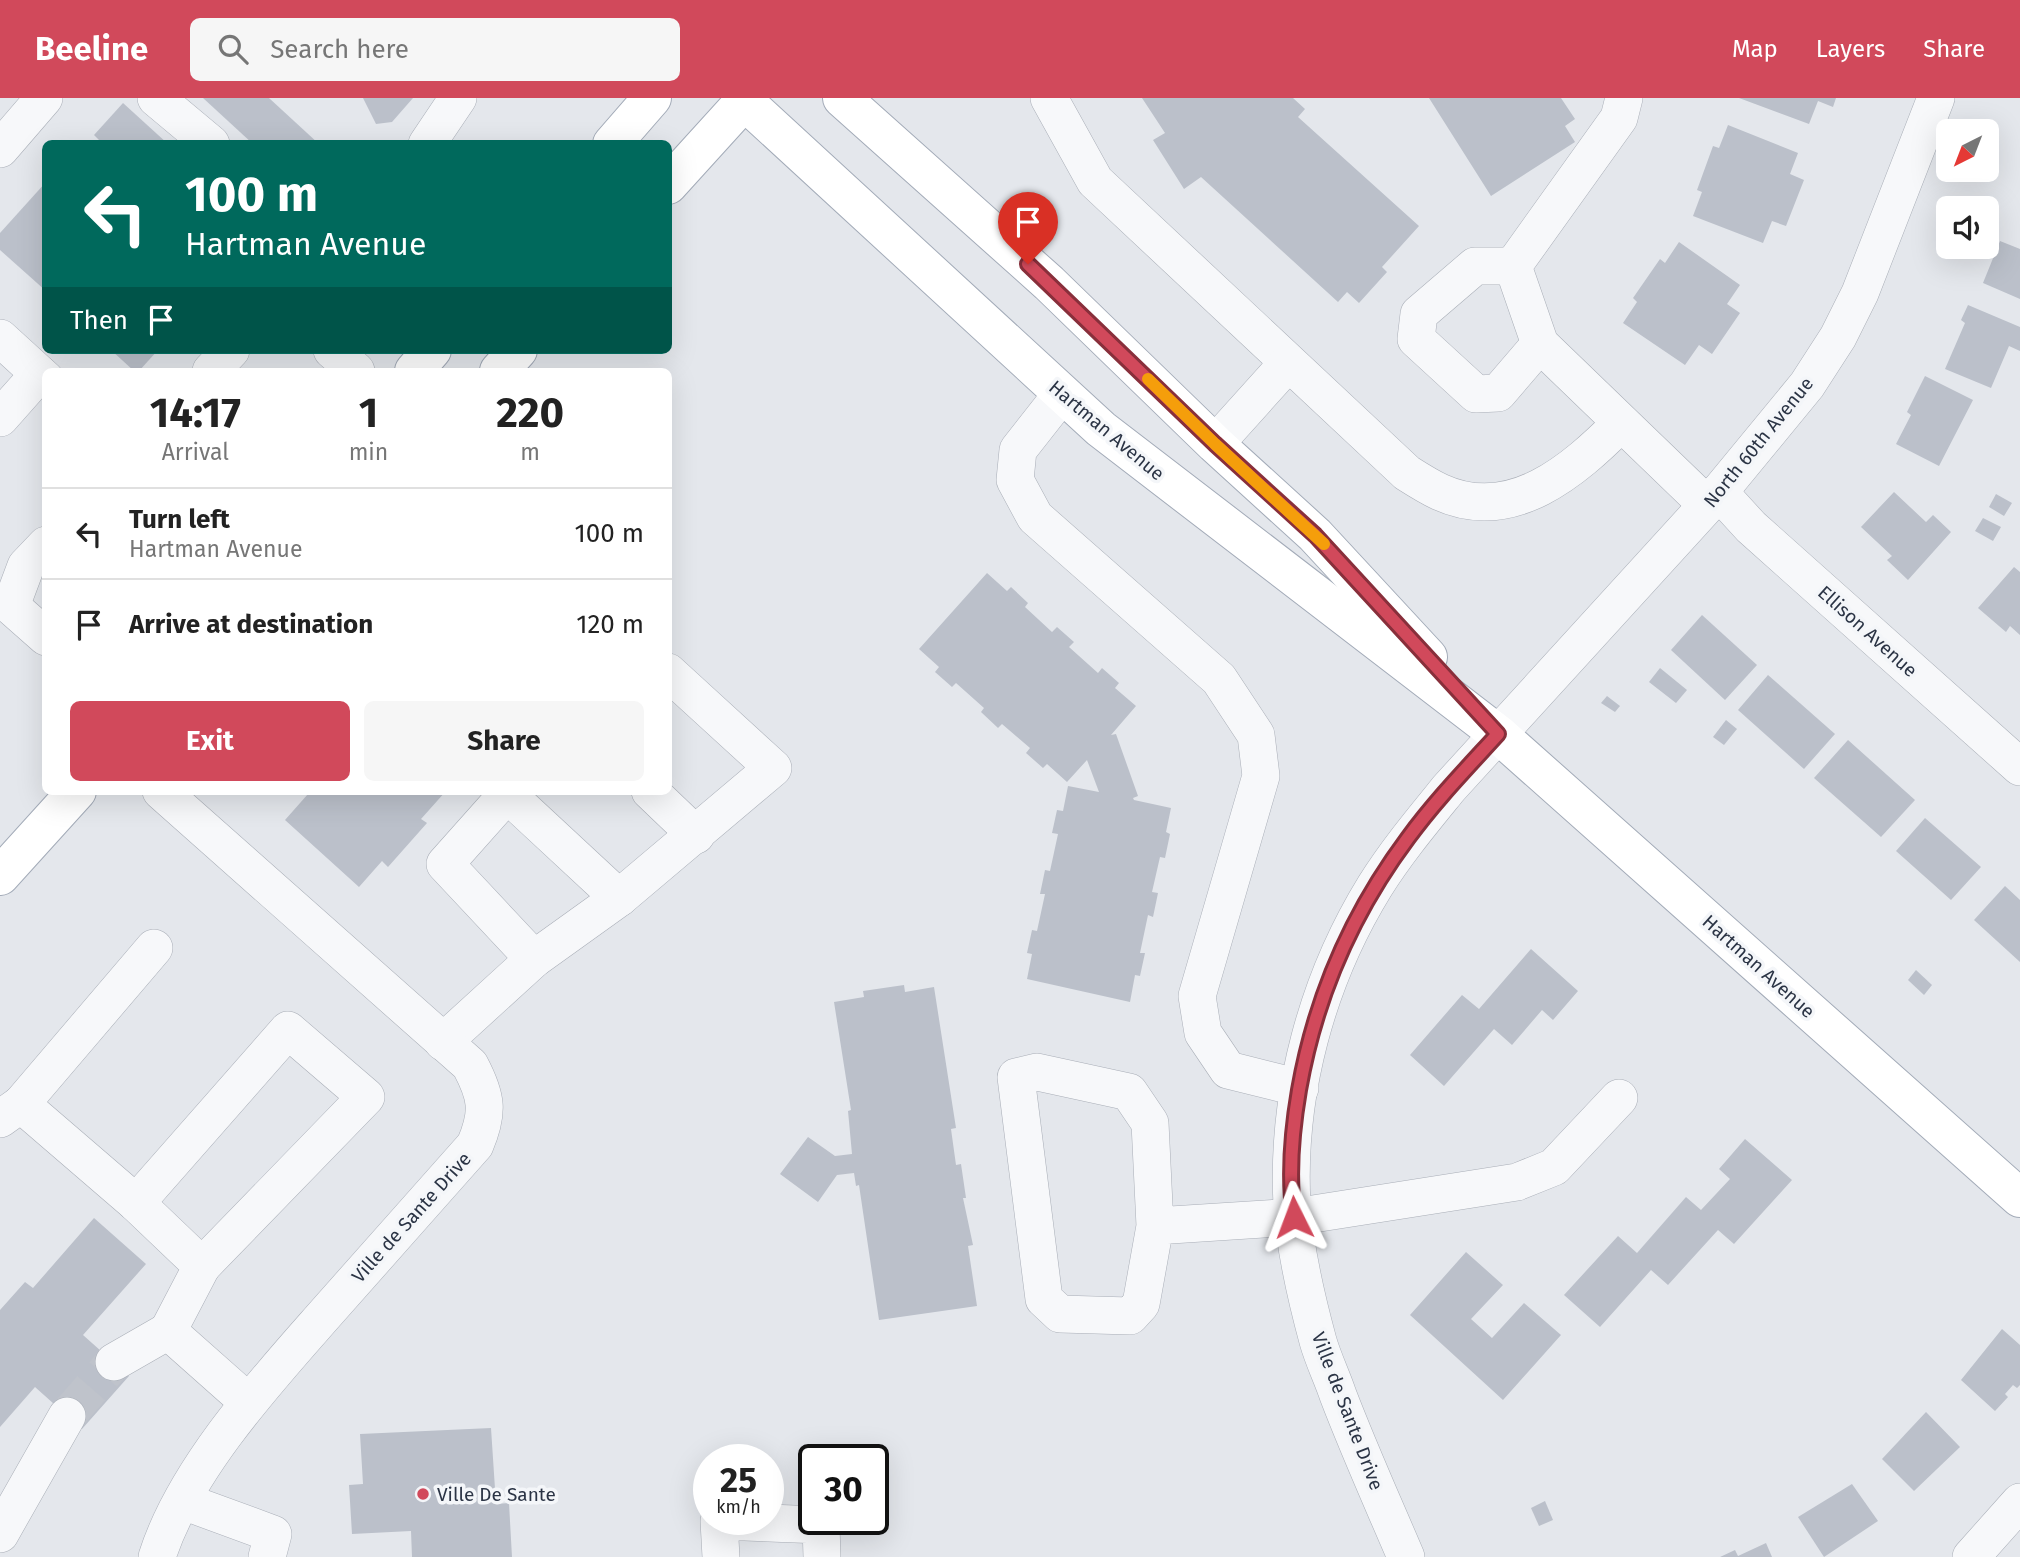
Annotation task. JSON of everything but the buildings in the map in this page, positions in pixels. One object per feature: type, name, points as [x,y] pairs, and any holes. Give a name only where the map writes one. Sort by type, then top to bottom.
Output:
[{"type":"main road","points":[[615,140],[652,98]]},
{"type":"main road","name":"Hartman Avenue","points":[[842,98],[1049,283],[1215,444],[1315,535],[1498,734]]},
{"type":"main road","points":[[672,180],[744,99]]},
{"type":"main road","name":"Hartman Avenue","points":[[744,99],[1101,429],[1498,734],[2020,1198]]},
{"type":"main road","points":[[417,368],[429,354]]},
{"type":"main road","points":[[502,368],[514,354]]},
{"type":"main road","points":[[0,876],[73,795]]},
{"type":"street","points":[[0,149],[44,98]]},
{"type":"street","points":[[156,98],[206,140]]},
{"type":"street","points":[[429,140],[458,98]]},
{"type":"street","points":[[1049,98],[1095,181],[1407,473],[1441,493],[1471,501],[1493,501],[1514,498],[1541,489],[1590,454],[1621,423]]},
{"type":"street","points":[[1513,266],[1619,118],[1624,98]]},
{"type":"street","name":"North 60th Avenue","points":[[1498,734],[1713,499],[1807,385],[1838,337],[1860,293],[1936,98]]},
{"type":"street","points":[[1475,266],[1513,266],[1540,344],[1498,393],[1476,394],[1416,339],[1419,314],[1475,266]]},
{"type":"street","points":[[0,338],[42,377],[0,418]]},
{"type":"street","name":"Ellison Avenue","points":[[1540,344],[1621,423],[1751,527],[2020,767]]},
{"type":"street","points":[[214,368],[227,354]]},
{"type":"street","points":[[337,354],[353,368]]},
{"type":"street","points":[[1215,444],[1288,363]]},
{"type":"street","points":[[1062,394],[1018,450],[1015,480],[1035,517],[1219,679],[1256,735],[1261,776],[1197,996],[1203,1033],[1228,1070],[1300,1088]]},
{"type":"street","points":[[42,549],[26,566],[5,607],[42,634]]},
{"type":"street","points":[[443,1042],[534,959],[619,898],[773,768],[672,676]]},
{"type":"street","name":"Ville de Sante Drive","points":[[1406,1557],[1318,1342],[1297,1251],[1292,1162],[1300,1088],[1306,1051],[1325,990],[1347,936],[1375,886],[1407,839],[1498,734]]},
{"type":"street","name":"Ville de Sante Drive","points":[[157,1557],[198,1474],[248,1402],[475,1145],[484,1123],[485,1099],[470,1065],[165,795]]},
{"type":"street","points":[[506,795],[445,864],[534,959]]},
{"type":"street","points":[[512,795],[619,898]]},
{"type":"street","points":[[654,795],[695,835]]},
{"type":"street","points":[[154,948],[10,1112],[136,1203],[202,1266]]},
{"type":"street","points":[[114,1362],[168,1331],[202,1266],[366,1097],[288,1030],[136,1203]]},
{"type":"street","points":[[1037,1073],[1129,1092],[1150,1123],[1156,1226],[1142,1304],[1130,1316],[1060,1314],[1044,1299],[1016,1077],[1037,1073]]},
{"type":"street","points":[[1156,1226],[1294,1217],[1517,1182],[1554,1167],[1619,1098]]},
{"type":"street","points":[[168,1331],[248,1402]]},
{"type":"street","points":[[0,1534],[67,1416]]},
{"type":"street","points":[[183,1501],[273,1534],[267,1557]]},
{"type":"street","points":[[1971,1557],[2020,1502]]},
{"type":"street","points":[[721,1557],[719,1521],[821,1525],[822,1557]]},
{"type":"tunnel","points":[[67,1416],[114,1362]]},
{"type":"slow traffic","points":[[1148,379],[1324,544]]},
{"type":"place","name":"Ville De Sante","points":[[423,1494]]},
{"type":"route","points":[[1028,264],[1215,444],[1315,535],[1498,734],[1407,839],[1375,886],[1347,936],[1325,990],[1306,1051],[1296,1108],[1292,1162],[1294,1217]]}]
